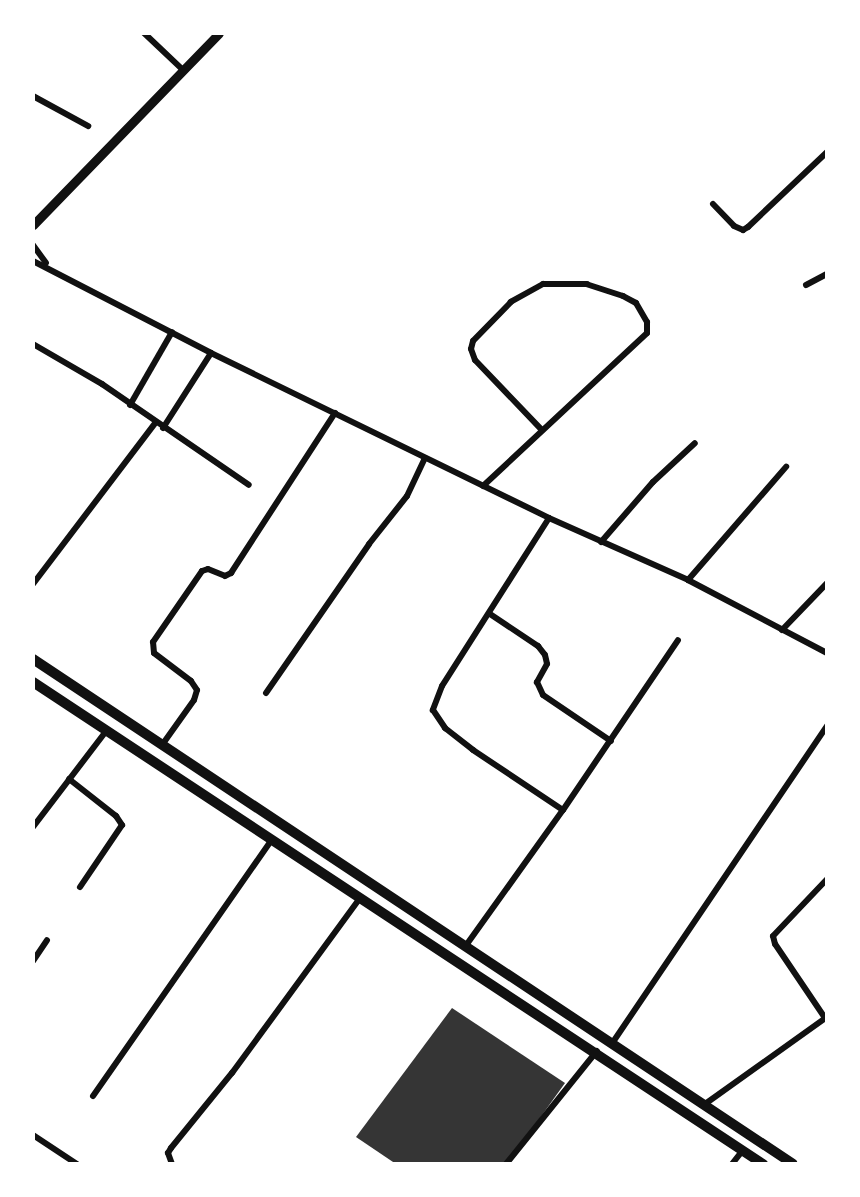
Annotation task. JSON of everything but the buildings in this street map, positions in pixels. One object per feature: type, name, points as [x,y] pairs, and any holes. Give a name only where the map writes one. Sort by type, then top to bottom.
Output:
[{"type":"highway","points":[[33,659],[467,944],[793,1164]]},
{"type":"highway","points":[[33,682],[597,1051],[743,1150],[756,1162]]},
{"type":"main road","points":[[33,225],[219,33]]},
{"type":"street","points":[[144,33],[183,70]]},
{"type":"street","points":[[33,96],[88,126]]},
{"type":"street","points":[[713,204],[734,226],[743,230],[827,152]]},
{"type":"street","points":[[33,245],[49,266]]},
{"type":"street","points":[[33,261],[49,266],[211,353],[425,458],[549,518],[688,580],[827,653]]},
{"type":"street","points":[[806,285],[827,274]]},
{"type":"street","points":[[483,486],[647,333],[647,323],[636,303],[587,284],[543,284],[511,302],[473,341],[471,349],[475,360],[542,430]]},
{"type":"street","points":[[130,405],[172,332]]},
{"type":"street","points":[[33,344],[102,384],[155,423],[249,485]]},
{"type":"street","points":[[163,428],[211,353]]},
{"type":"street","points":[[162,745],[194,700],[197,690],[191,681],[153,653],[153,642],[202,571],[208,569],[225,576],[231,573],[335,413]]},
{"type":"street","points":[[33,584],[155,423]]},
{"type":"street","points":[[601,542],[653,482],[695,443]]},
{"type":"street","points":[[265,693],[369,544],[407,496],[425,458]]},
{"type":"street","points":[[688,580],[786,467]]},
{"type":"street","points":[[549,518],[436,697],[433,710],[436,718],[497,767],[563,810]]},
{"type":"street","points":[[782,630],[827,583]]},
{"type":"street","points":[[490,614],[538,646],[545,655],[547,664],[537,682],[543,695],[611,741]]},
{"type":"street","points":[[467,944],[611,741],[678,640]]},
{"type":"street","points":[[613,1042],[827,726]]},
{"type":"street","points":[[33,827],[107,730]]},
{"type":"street","points":[[69,779],[116,816],[122,825],[80,887]]},
{"type":"street","points":[[93,1096],[272,839]]},
{"type":"street","points":[[705,1104],[826,1017],[775,944],[773,936],[827,878]]},
{"type":"street","points":[[173,1164],[168,1153],[171,1147],[232,1073],[361,897]]},
{"type":"street","points":[[33,961],[47,940]]},
{"type":"street","points":[[506,1164],[597,1051]]},
{"type":"street","points":[[33,1135],[77,1164]]},
{"type":"street","points":[[732,1164],[743,1150]]}]
